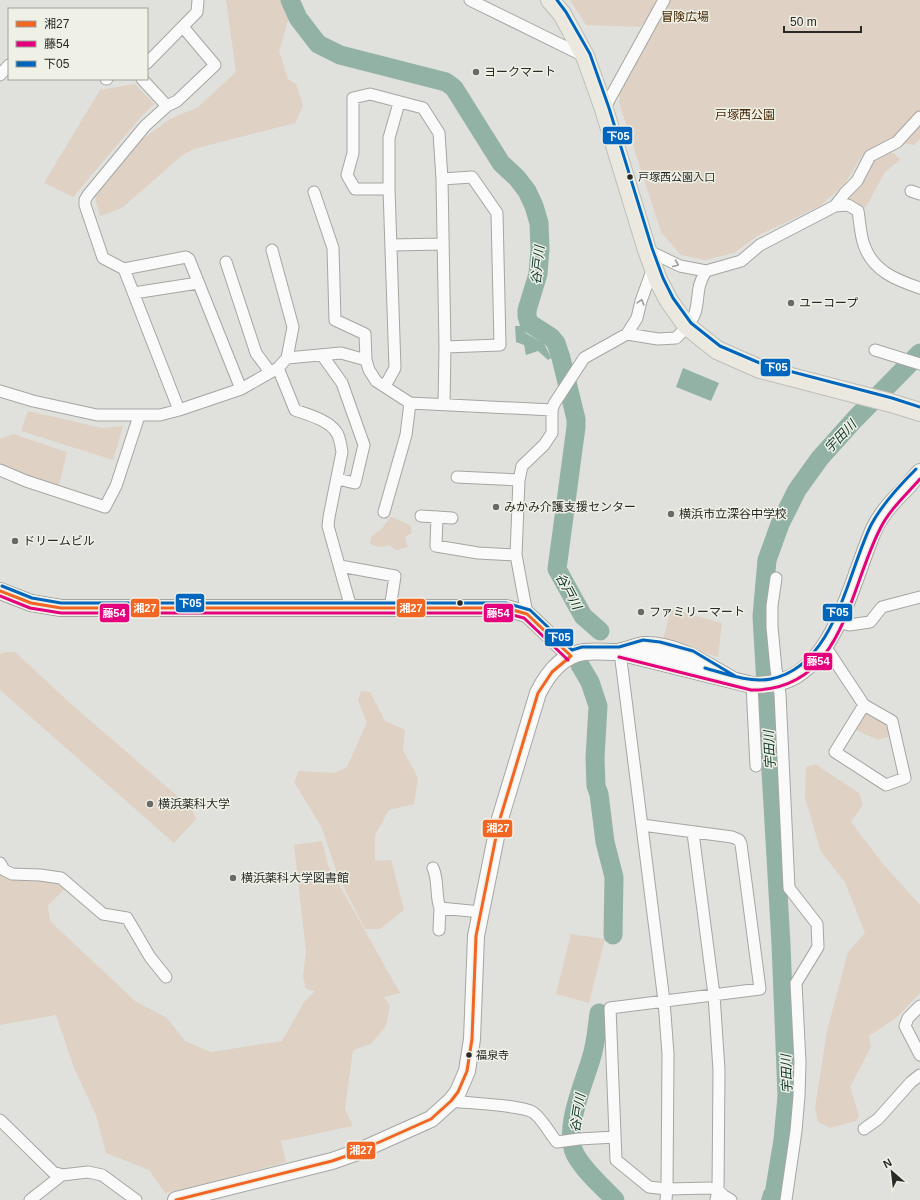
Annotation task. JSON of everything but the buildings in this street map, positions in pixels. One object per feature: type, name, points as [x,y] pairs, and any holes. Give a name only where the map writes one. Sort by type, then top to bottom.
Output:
[{"type":"main road","points":[[550,0],[562,14],[585,56],[604,108],[653,268],[669,301],[687,326],[717,350],[753,366],[891,403],[919,414]]},
{"type":"main road","points":[[176,1200],[332,1161],[355,1153],[431,1119],[451,1101],[458,1092],[467,1071],[472,1039],[476,936],[499,822],[538,693],[546,678],[558,665],[571,656],[583,652],[620,652],[733,680],[764,684],[791,678],[804,669],[818,656],[825,646],[848,597],[875,528],[890,504],[920,472]]},
{"type":"main road","points":[[0,591],[31,603],[62,608],[506,608],[527,614],[571,656]]},
{"type":"street","points":[[148,62],[198,12],[198,0]]},
{"type":"street","points":[[470,0],[585,56]]},
{"type":"street","points":[[604,108],[664,0]]},
{"type":"street","points":[[182,27],[215,65],[177,101],[167,106],[145,126],[88,194],[85,200],[103,258],[124,269],[186,257],[189,258],[241,389]]},
{"type":"street","points":[[0,74],[8,66]]},
{"type":"street","points":[[143,80],[167,106]]},
{"type":"street","points":[[389,189],[356,190],[347,175],[353,153],[353,98],[370,94],[399,103],[423,108],[439,133],[442,179],[445,347],[444,404]]},
{"type":"street","points":[[385,386],[395,368],[389,189],[389,138],[399,103]]},
{"type":"street","points":[[835,206],[857,181],[870,156],[897,142],[920,117]]},
{"type":"street","points":[[442,179],[472,177],[497,213],[500,338],[500,345],[445,347]]},
{"type":"street","points":[[314,192],[333,248],[335,320],[364,334],[366,360],[369,370],[376,381],[410,403],[552,410]]},
{"type":"street","points":[[647,250],[680,266],[706,271],[741,262],[760,245],[835,206],[848,205],[858,211],[863,244],[869,256],[883,272],[901,282],[920,288]]},
{"type":"street","points":[[391,245],[443,244]]},
{"type":"street","points":[[0,391],[33,401],[97,415],[139,416],[160,415],[179,410],[241,389],[274,370],[287,358],[293,327],[272,250]]},
{"type":"street","points":[[226,262],[256,353],[274,370],[295,410],[330,425],[337,434],[342,452],[328,526],[351,608]]},
{"type":"street","points":[[527,614],[516,555],[519,480],[522,466],[544,445],[552,433],[552,410],[554,404],[584,358],[627,334],[637,318],[641,301],[653,268]]},
{"type":"street","points":[[124,269],[179,410]]},
{"type":"street","points":[[627,334],[658,339],[676,338],[687,326],[695,313],[698,286],[706,271]]},
{"type":"street","points":[[134,294],[198,283]]},
{"type":"street","points":[[875,350],[920,364]]},
{"type":"street","points":[[287,358],[341,353],[366,360]]},
{"type":"street","points":[[322,355],[342,383],[364,445],[355,483],[337,479]]},
{"type":"street","points":[[384,512],[406,435],[410,403]]},
{"type":"street","points":[[0,470],[26,481],[105,507],[116,486],[139,416]]},
{"type":"street","points":[[457,477],[519,480]]},
{"type":"street","points":[[421,516],[452,518]]},
{"type":"street","points":[[437,517],[436,546],[478,553],[516,555]]},
{"type":"street","points":[[340,566],[395,576],[390,609]]},
{"type":"street","points":[[756,766],[764,684],[772,627],[772,606],[776,578]]},
{"type":"street","points":[[837,622],[850,625],[870,622],[882,608],[920,597]]},
{"type":"street","points":[[825,646],[864,705],[892,722],[905,778],[886,785],[835,752],[864,705]]},
{"type":"street","points":[[620,652],[664,1001],[668,1054],[666,1194]]},
{"type":"street","points":[[764,684],[780,694],[789,888],[816,924],[818,947],[796,983],[800,1062],[799,1089],[796,1131],[786,1200]]},
{"type":"street","points":[[642,825],[732,837],[739,840],[741,844],[760,989],[610,1008],[616,1160],[648,1187],[666,1194],[710,1188],[717,1195],[724,1196],[731,1200]]},
{"type":"street","points":[[693,833],[714,995],[719,1070],[717,1195]]},
{"type":"street","points":[[0,863],[4,870],[12,874],[40,875],[61,878],[104,914],[127,918],[150,957],[166,977]]},
{"type":"street","points":[[433,868],[436,874],[438,902],[440,908],[439,930]]},
{"type":"street","points":[[440,908],[481,912]]},
{"type":"street","points":[[920,1006],[908,1018],[906,1026],[920,1055]]},
{"type":"street","points":[[864,1129],[878,1119],[911,1082],[920,1075]]},
{"type":"street","points":[[451,1101],[521,1108],[532,1112],[540,1119],[557,1142],[615,1137]]},
{"type":"street","points":[[0,1120],[53,1172],[62,1175],[88,1172],[102,1175],[136,1200]]},
{"type":"street","points":[[30,1200],[62,1175]]},
{"type":"green space","points":[[226,0],[285,0],[290,14],[279,51],[288,79],[296,84],[303,106],[295,123],[194,149],[181,156],[122,208],[100,216],[95,197],[140,141],[170,119],[198,107],[236,72]]},
{"type":"green space","points":[[570,0],[663,0],[640,27],[586,25]]},
{"type":"green space","name":"戸塚西公園","points":[[670,0],[920,0],[920,139],[914,145],[897,142],[862,156],[844,185],[820,206],[757,236],[734,253],[704,260],[681,255],[661,232],[619,102],[620,93],[658,19]]},
{"type":"green space","points":[[135,84],[154,104],[140,118],[73,197],[44,183],[100,90]]},
{"type":"green space","points":[[886,152],[895,154],[900,160],[885,172],[866,207],[860,208],[847,197],[873,158]]},
{"type":"green space","points":[[28,411],[102,428],[123,426],[113,460],[21,431]]},
{"type":"green space","points":[[13,434],[67,452],[58,488],[0,465],[0,439]]},
{"type":"green space","points":[[391,517],[410,525],[412,533],[405,537],[408,547],[396,550],[389,545],[378,547],[370,544],[372,536],[383,528]]},
{"type":"green space","points":[[671,609],[722,623],[718,657],[663,640]]},
{"type":"green space","points":[[15,652],[70,703],[191,808],[196,819],[174,843],[0,690],[0,654]]},
{"type":"green space","points":[[361,691],[370,692],[385,721],[405,730],[403,750],[418,778],[414,804],[389,810],[375,835],[375,861],[391,860],[404,910],[380,929],[365,929],[338,876],[322,828],[294,782],[299,771],[335,773],[347,767],[367,722],[358,701]]},
{"type":"green space","points":[[864,711],[889,726],[891,736],[878,740],[854,729]]},
{"type":"green space","points":[[815,764],[859,793],[863,805],[851,822],[883,864],[920,905],[920,993],[896,1018],[869,1036],[871,1047],[850,1087],[859,1115],[856,1121],[830,1128],[818,1122],[815,1108],[827,1031],[848,952],[865,933],[845,882],[821,852],[805,798],[806,767]]},
{"type":"green space","points":[[322,841],[328,865],[400,993],[384,997],[390,1006],[386,1026],[371,1044],[353,1050],[345,1109],[353,1126],[281,1141],[286,1162],[165,1193],[149,1170],[106,1153],[96,1115],[74,1068],[56,1015],[0,1025],[0,863],[4,870],[69,885],[48,905],[50,921],[135,1001],[167,1018],[185,1041],[211,1052],[282,1041],[304,1002],[315,991],[306,989],[303,976],[306,952],[294,845]]},
{"type":"green space","points":[[571,934],[605,939],[589,1003],[556,994]]},
{"type":"shaded area","points":[[515,326],[520,326],[527,334],[544,343],[551,358],[548,360],[538,351],[526,355],[524,345],[516,342]]},
{"type":"shaded area","points":[[683,368],[719,383],[711,401],[676,387]]},
{"type":"shaded area","points":[[786,1122],[784,1163],[778,1200],[761,1200],[764,1190],[767,1190]]},
{"type":"waterway","name":"谷戸川","points":[[290,0],[298,18],[318,44],[340,55],[446,82],[454,88],[501,163],[517,178],[527,191],[534,206],[539,223],[540,249],[538,274],[527,310],[527,316],[529,323],[551,337],[556,343],[576,419],[557,569],[583,616],[600,631]]},
{"type":"waterway","name":"宇田川","points":[[773,1200],[783,1140],[787,1096],[781,944],[762,616],[767,560],[780,524],[797,490],[820,458],[855,419],[920,353]]},
{"type":"waterway","name":"谷戸川","points":[[580,665],[590,682],[598,706],[595,758],[596,786],[599,794],[605,842],[614,877],[613,935]]},
{"type":"waterway","name":"谷戸川","points":[[599,1013],[593,1053],[573,1119],[571,1132],[572,1144],[575,1154],[583,1166],[615,1200]]},
{"type":"transit line","name":"下05","points":[[557,0],[566,12],[590,54],[609,108],[652,248],[663,278],[673,298],[691,323],[720,346],[762,364],[892,398],[920,407]]},
{"type":"transit line","name":"下05","points":[[705,668],[746,679],[763,680],[771,679],[793,671],[810,656],[824,637],[836,616],[862,545],[875,517],[886,502],[916,469]]},
{"type":"transit line","name":"藤54","points":[[619,657],[751,690],[782,686],[805,674],[824,656],[838,633],[869,554],[884,522],[893,509],[920,479]]},
{"type":"transit line","name":"下05","points":[[2,586],[32,598],[61,603],[506,603],[530,610],[572,650],[582,647],[619,647],[643,640],[660,642],[693,651],[735,676]]},
{"type":"transit line","name":"湘27","points":[[0,591],[31,603],[61,608],[506,608],[527,614],[571,656]]},
{"type":"transit line","name":"藤54","points":[[0,596],[30,608],[61,613],[505,613],[524,618],[568,660]]},
{"type":"transit line","name":"湘27","points":[[176,1200],[332,1161],[355,1153],[431,1119],[451,1101],[458,1092],[467,1071],[472,1039],[476,936],[499,822],[538,693],[552,672],[571,656]]},
{"type":"place","name":"ヨークマート","points":[[476,72]]},
{"type":"place","name":"戸塚西公園入口","points":[[630,177]]},
{"type":"place","name":"ユーコープ","points":[[791,303]]},
{"type":"place","name":"みかみ介護支援センター","points":[[496,507]]},
{"type":"place","name":"横浜市立深谷中学校","points":[[671,514]]},
{"type":"place","name":"ドリームビル","points":[[15,541]]},
{"type":"place","name":"ファミリーマート","points":[[641,612]]},
{"type":"place","name":"横浜薬科大学","points":[[150,804]]},
{"type":"place","name":"横浜薬科大学図書館","points":[[233,878]]},
{"type":"place","name":"福泉寺","points":[[469,1055]]},
{"type":"park label","name":"冒険広場","points":[[685,17]]}]
